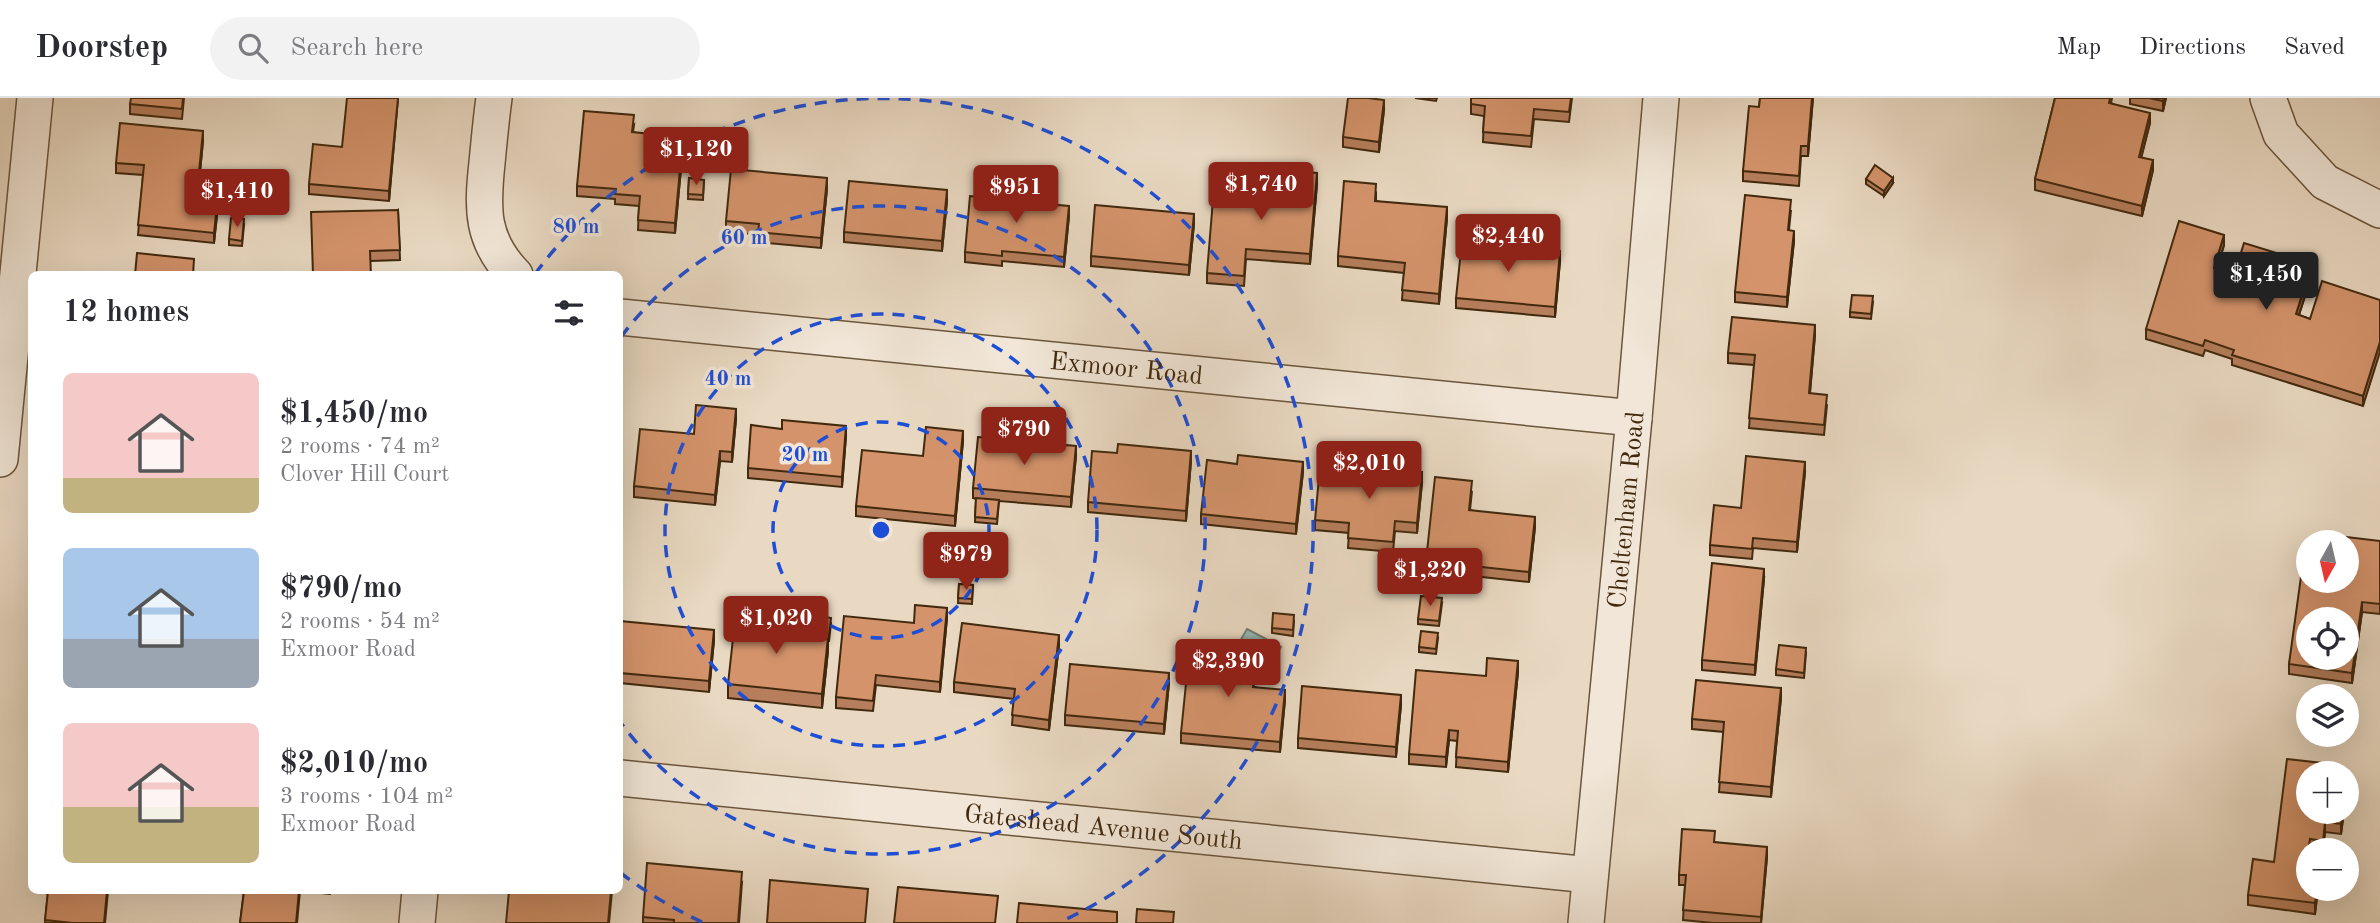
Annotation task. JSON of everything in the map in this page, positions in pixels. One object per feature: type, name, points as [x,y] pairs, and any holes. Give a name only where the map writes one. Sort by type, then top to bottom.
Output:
[{"type":"street","points":[[0,459],[35,98]]},
{"type":"street","points":[[494,98],[483,202],[493,247],[511,271]]},
{"type":"street","name":"Cheltenham Road","points":[[1586,923],[1661,98]]},
{"type":"street","points":[[2268,98],[2281,134],[2325,183],[2380,210]]},
{"type":"street","name":"Exmoor Road","points":[[623,317],[1634,418]]},
{"type":"street","name":"Gateshead Avenue South","points":[[623,778],[1590,875]]},
{"type":"street","points":[[417,923],[420,894]]},
{"type":"water","points":[[1247,629],[1281,647],[1270,666],[1236,648]]},
{"type":"building","points":[[131,98],[183,98],[182,109],[130,104]]},
{"type":"building","points":[[347,98],[398,98],[389,191],[309,184],[313,144],[342,147]]},
{"type":"building","points":[[1348,98],[1384,100],[1379,142],[1343,137]]},
{"type":"building","points":[[1471,98],[1571,98],[1569,112],[1534,109],[1531,136],[1483,132],[1485,106],[1471,104]]},
{"type":"building","points":[[1760,98],[1812,98],[1808,146],[1801,146],[1799,176],[1743,171],[1749,106],[1759,107]]},
{"type":"building","points":[[2055,98],[2110,98],[2109,103],[2150,113],[2139,157],[2153,160],[2142,206],[2035,179]]},
{"type":"building","points":[[584,111],[634,115],[632,132],[683,137],[675,223],[638,220],[640,196],[615,194],[616,189],[577,186]]},
{"type":"building","points":[[120,123],[203,131],[196,203],[217,205],[214,233],[138,225],[144,165],[116,163]]},
{"type":"building","points":[[712,132],[729,134],[726,161],[710,159]]},
{"type":"building","points":[[1875,165],[1893,178],[1884,191],[1866,179]]},
{"type":"building","points":[[731,169],[827,178],[821,238],[758,232],[759,224],[726,221]]},
{"type":"building","points":[[1278,170],[1317,173],[1310,254],[1246,249],[1244,276],[1207,273],[1214,187],[1276,193]]},
{"type":"building","points":[[689,178],[704,180],[703,195],[688,194]]},
{"type":"building","points":[[849,181],[947,190],[942,241],[844,232]]},
{"type":"building","points":[[1344,181],[1376,184],[1375,201],[1447,207],[1439,294],[1402,290],[1405,263],[1338,256]]},
{"type":"building","points":[[1006,187],[1036,190],[1035,203],[1069,206],[1064,257],[1002,251],[1002,256],[965,252],[970,196],[1005,199]]},
{"type":"building","points":[[1745,195],[1791,200],[1788,230],[1794,231],[1787,297],[1735,292]]},
{"type":"building","points":[[1095,205],[1194,214],[1189,265],[1091,256]]},
{"type":"building","points":[[398,210],[400,250],[370,251],[371,271],[313,271],[311,212]]},
{"type":"building","points":[[231,218],[244,219],[242,241],[229,239]]},
{"type":"building","points":[[2179,221],[2224,235],[2214,268],[2234,275],[2244,243],[2312,264],[2296,314],[2310,319],[2322,281],[2380,300],[2380,342],[2363,396],[2232,355],[2234,350],[2205,340],[2203,346],[2146,329]]},
{"type":"building","points":[[1462,241],[1560,251],[1555,307],[1456,298]]},
{"type":"building","points":[[137,253],[194,259],[193,271],[135,271]]},
{"type":"building","points":[[1852,295],[1873,296],[1871,314],[1850,312]]},
{"type":"building","points":[[1732,317],[1815,325],[1809,393],[1827,395],[1824,425],[1749,418],[1755,355],[1728,353]]},
{"type":"building","points":[[696,405],[736,409],[732,452],[720,451],[715,495],[634,486],[640,429],[694,434]]},
{"type":"building","points":[[782,420],[846,426],[842,477],[748,468],[751,425],[782,429]]},
{"type":"building","points":[[926,427],[963,431],[955,516],[856,506],[862,450],[923,456]]},
{"type":"building","points":[[978,437],[1076,446],[1071,497],[973,488]]},
{"type":"building","points":[[1118,444],[1191,451],[1186,511],[1088,502],[1092,451],[1117,453]]},
{"type":"building","points":[[1238,455],[1303,462],[1296,524],[1201,514],[1207,460],[1237,464]]},
{"type":"building","points":[[1746,456],[1805,462],[1797,542],[1753,538],[1752,549],[1710,545],[1714,505],[1741,508]]},
{"type":"building","points":[[1320,467],[1385,473],[1386,469],[1422,472],[1417,523],[1395,521],[1393,542],[1348,538],[1349,523],[1315,520]]},
{"type":"building","points":[[1435,477],[1472,481],[1469,510],[1535,517],[1529,572],[1426,561]]},
{"type":"building","points":[[976,498],[999,500],[997,519],[975,517]]},
{"type":"building","points":[[2359,539],[2380,541],[2380,604],[2362,602],[2359,623],[2359,607],[2297,607],[2299,593],[2359,593]]},
{"type":"building","points":[[1712,563],[1764,569],[1755,665],[1702,660]]},
{"type":"building","points":[[959,584],[973,585],[972,599],[958,598]]},
{"type":"building","points":[[1421,596],[1442,598],[1439,621],[1418,619]]},
{"type":"building","points":[[915,605],[947,608],[940,682],[876,675],[873,701],[836,697],[844,616],[914,623]]},
{"type":"building","points":[[736,611],[762,613],[761,630],[776,631],[777,616],[799,618],[797,634],[828,637],[822,694],[728,684]]},
{"type":"building","points":[[1273,613],[1294,615],[1293,630],[1272,628]]},
{"type":"building","points":[[2296,613],[2296,665],[2289,664]]},
{"type":"building","points":[[815,615],[831,618],[829,635],[813,633]]},
{"type":"building","points":[[623,621],[714,630],[709,681],[623,673]]},
{"type":"building","points":[[962,623],[1059,635],[1049,720],[1012,715],[1015,689],[954,682]]},
{"type":"building","points":[[1421,631],[1438,633],[1436,649],[1419,647]]},
{"type":"building","points":[[1190,644],[1242,649],[1239,676],[1255,678],[1253,687],[1285,690],[1280,742],[1181,733]]},
{"type":"building","points":[[1779,645],[1806,648],[1804,673],[1776,669]]},
{"type":"building","points":[[1487,658],[1518,661],[1508,762],[1456,757],[1458,731],[1449,730],[1446,757],[1409,754],[1416,670],[1486,676]]},
{"type":"building","points":[[1070,664],[1169,673],[1164,724],[1065,715]]},
{"type":"building","points":[[2331,670],[2352,670],[2352,673]]},
{"type":"building","points":[[1696,680],[1781,688],[1771,787],[1719,782],[1724,722],[1692,719]]},
{"type":"building","points":[[1302,686],[1401,695],[1396,747],[1298,738]]},
{"type":"building","points":[[2287,759],[2305,761],[2296,761],[2296,824],[2325,824],[2323,838],[2296,838],[2296,901],[2248,895],[2253,859],[2274,862]]},
{"type":"building","points":[[1682,829],[1715,831],[1714,842],[1767,847],[1761,917],[1683,910],[1686,875],[1679,875]]},
{"type":"building","points":[[647,863],[742,872],[738,923],[674,923],[674,920],[643,917]]},
{"type":"building","points":[[770,880],[868,889],[865,923],[767,923]]},
{"type":"building","points":[[898,887],[998,896],[995,923],[894,923]]},
{"type":"building","points":[[48,894],[107,894],[104,923],[45,920]]},
{"type":"building","points":[[244,894],[299,894],[296,923],[240,923]]},
{"type":"building","points":[[509,894],[611,894],[608,923],[506,923]]},
{"type":"building","points":[[1019,903],[1117,912],[1117,923],[1017,923]]},
{"type":"building","points":[[1137,909],[1174,912],[1173,923],[1136,923]]}]
